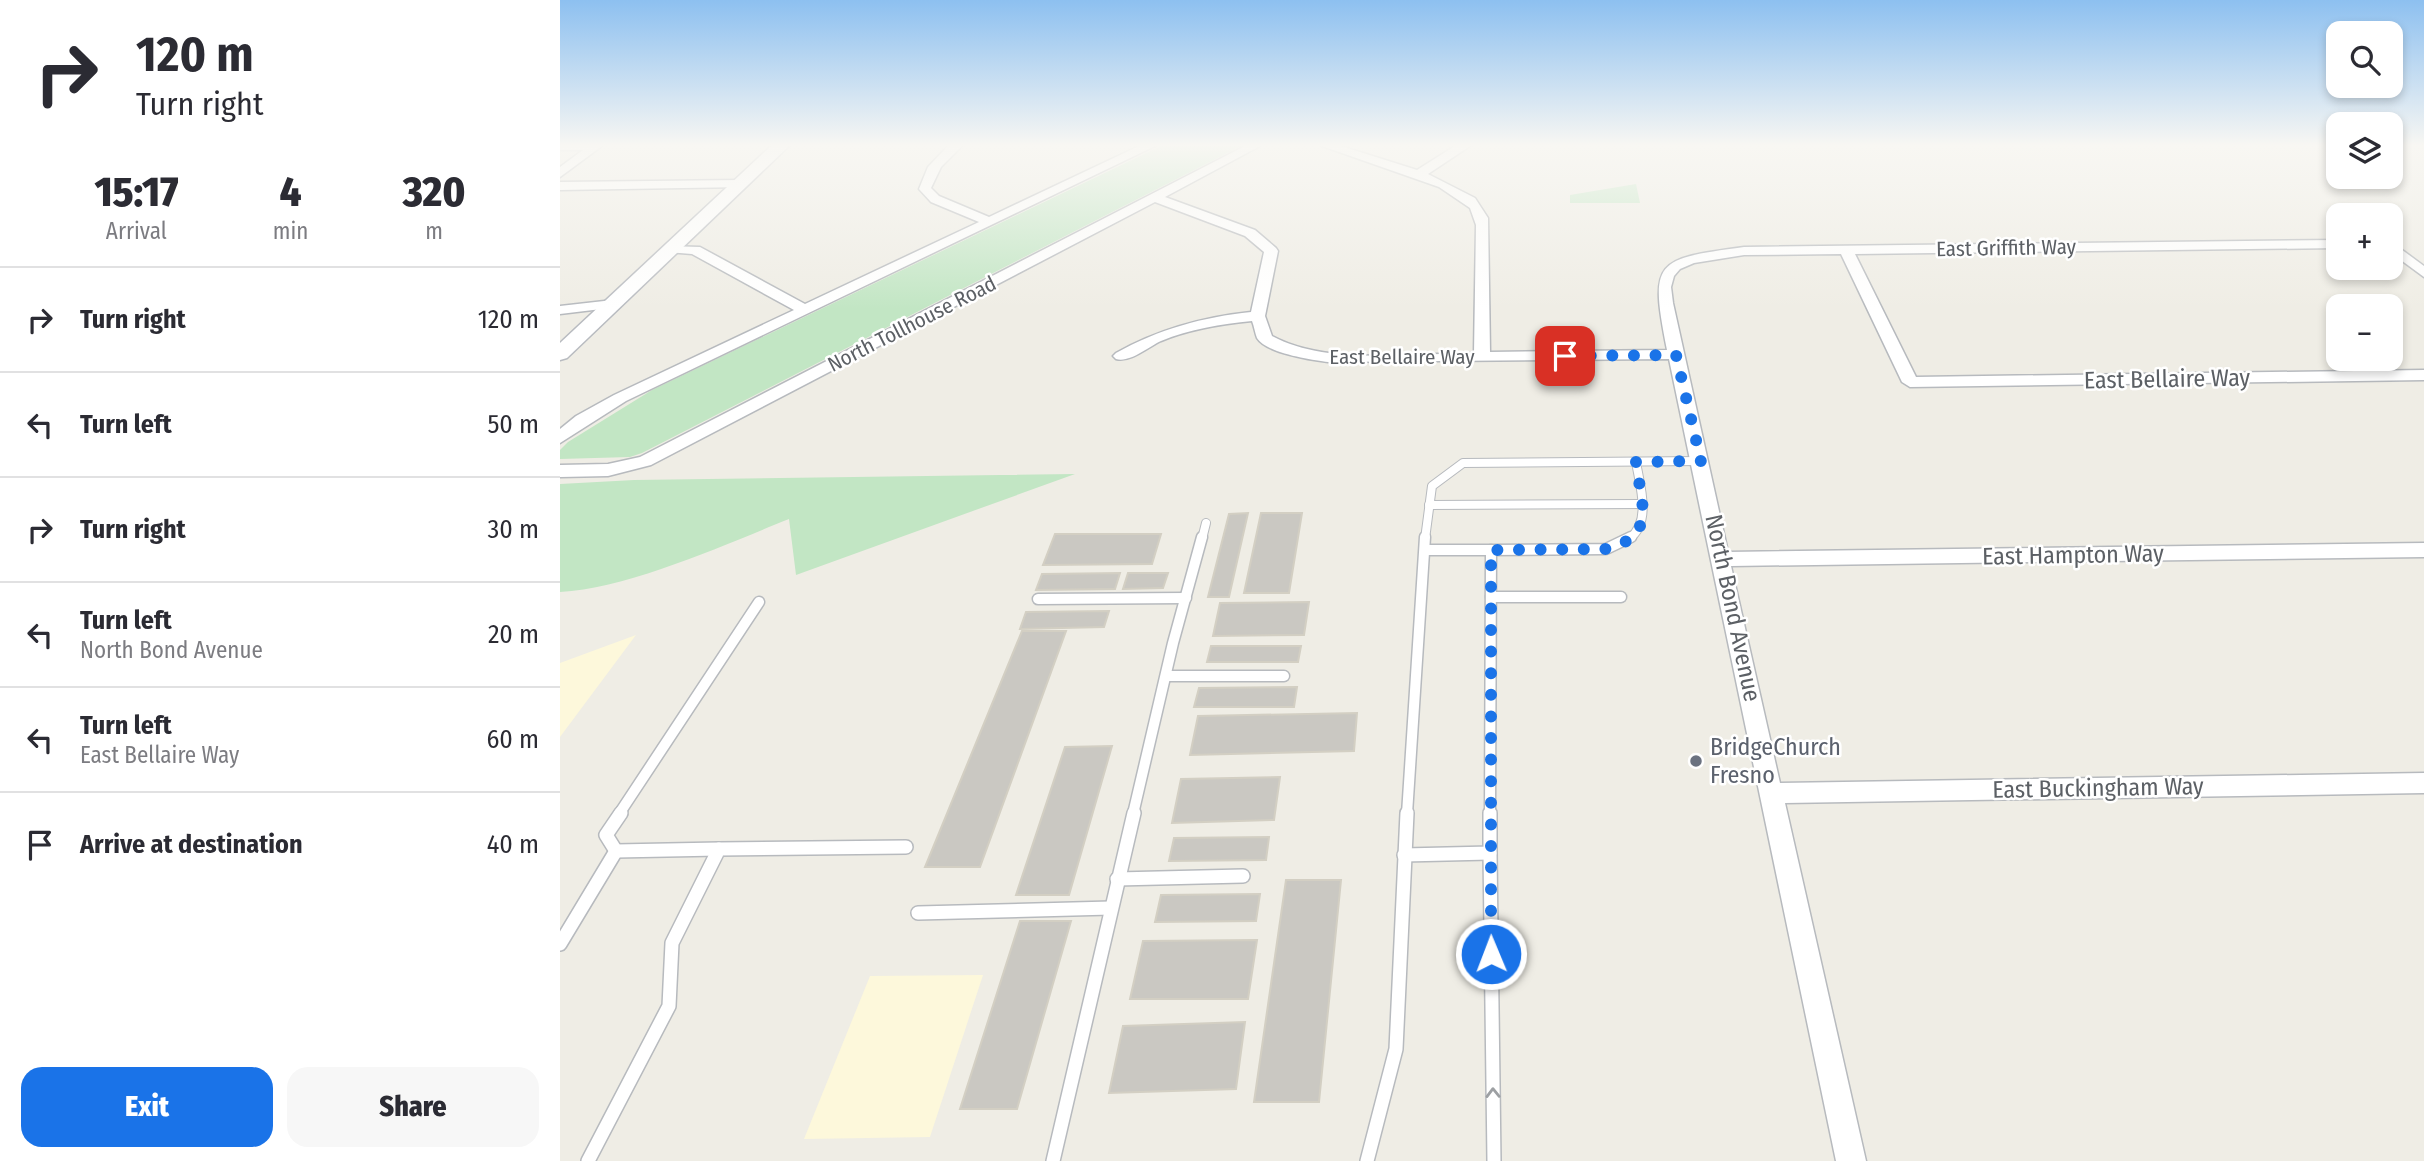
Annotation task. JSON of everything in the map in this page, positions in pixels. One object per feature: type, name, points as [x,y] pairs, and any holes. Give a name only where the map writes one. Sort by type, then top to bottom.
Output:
[{"type":"street","points":[[560,355],[724,200]]},
{"type":"street","points":[[938,200],[990,222]]},
{"type":"street","points":[[560,438],[620,398],[1036,200]]},
{"type":"street","name":"North Tollhouse Road","points":[[560,471],[608,470],[645,461],[1152,200]]},
{"type":"street","points":[[1121,356],[1168,331],[1194,324],[1258,316],[1271,251],[1250,233],[1162,200]]},
{"type":"street","points":[[1468,200],[1480,214],[1483,225],[1482,357]]},
{"type":"street","name":"East Griffith Way","points":[[1676,264],[1704,256],[1744,251],[2326,244]]},
{"type":"street","points":[[672,249],[695,250],[804,310]]},
{"type":"street","name":"East Bellaire Way","points":[[1846,250],[1910,382],[2424,375]]},
{"type":"street","points":[[2403,256],[2424,273]]},
{"type":"street","name":"North Bond Avenue","points":[[1676,264],[1664,275],[1662,288],[1723,559],[1851,1161]]},
{"type":"street","points":[[560,310],[613,304]]},
{"type":"street","name":"East Bellaire Way","points":[[1258,316],[1265,338],[1286,351],[1318,358],[1676,355]]},
{"type":"street","name":"East Hampton Way","points":[[1723,559],[2424,550]]},
{"type":"street","name":"East Buckingham Way","points":[[1773,793],[2424,783]]},
{"type":"lane","points":[[1367,1161],[1396,1049],[1404,855],[1425,550],[1432,486],[1463,463],[1701,461]]},
{"type":"lane","points":[[1425,550],[1606,549],[1620,545],[1638,534],[1643,524],[1636,462]]},
{"type":"lane","points":[[1429,505],[1641,504]]},
{"type":"lane","points":[[1054,1161],[1117,879],[1206,523]]},
{"type":"lane","points":[[1491,550],[1490,853],[1494,1161]]},
{"type":"lane","points":[[1491,597],[1621,597]]},
{"type":"lane","points":[[1038,599],[1186,598]]},
{"type":"lane","points":[[616,851],[606,835],[759,602]]},
{"type":"lane","points":[[1166,676],[1284,676]]},
{"type":"lane","points":[[616,851],[906,847]]},
{"type":"lane","points":[[588,1161],[669,1006],[672,943],[719,849]]},
{"type":"lane","points":[[560,944],[616,851]]},
{"type":"lane","points":[[1404,855],[1490,853]]},
{"type":"lane","points":[[1117,879],[1243,876]]},
{"type":"lane","points":[[918,913],[1111,908]]},
{"type":"shaded area","points":[[636,635],[560,737],[560,663]]},
{"type":"shaded area","points":[[983,975],[930,1137],[804,1139],[870,976]]},
{"type":"green space","points":[[1048,200],[1135,200],[642,453],[630,457],[560,459],[560,450],[568,442],[652,390]]},
{"type":"green space","points":[[1570,200],[1639,200],[1640,203],[1570,203]]},
{"type":"green space","points":[[1075,474],[796,575],[789,519],[646,574],[616,583],[560,592],[560,484],[634,480]]},
{"type":"building","points":[[1248,513],[1229,597],[1208,597],[1229,514]]},
{"type":"building","points":[[1261,513],[1302,513],[1289,593],[1244,593]]},
{"type":"building","points":[[1055,534],[1161,534],[1152,564],[1043,565]]},
{"type":"building","points":[[1120,573],[1115,589],[1036,590],[1042,574]]},
{"type":"building","points":[[1128,573],[1168,573],[1163,588],[1123,589]]},
{"type":"building","points":[[1309,602],[1304,635],[1213,636],[1220,603]]},
{"type":"building","points":[[1109,611],[1104,627],[1020,629],[1026,612]]},
{"type":"building","points":[[1022,631],[1066,631],[980,867],[925,867]]},
{"type":"building","points":[[1211,646],[1301,646],[1298,662],[1207,662]]},
{"type":"building","points":[[1297,687],[1294,707],[1194,707],[1199,688]]},
{"type":"building","points":[[1357,713],[1354,751],[1190,755],[1198,716]]},
{"type":"building","points":[[1112,746],[1069,895],[1016,895],[1065,747]]},
{"type":"building","points":[[1280,777],[1274,820],[1172,823],[1181,779]]},
{"type":"building","points":[[1269,837],[1266,860],[1169,861],[1174,838]]},
{"type":"building","points":[[1286,880],[1341,880],[1319,1102],[1254,1102]]},
{"type":"building","points":[[1260,894],[1256,921],[1155,922],[1161,895]]},
{"type":"building","points":[[1020,921],[1071,921],[1017,1109],[960,1109]]},
{"type":"building","points":[[1257,940],[1248,999],[1130,999],[1143,941]]},
{"type":"building","points":[[1245,1022],[1236,1089],[1109,1093],[1123,1026]]},
{"type":"place","name":"BridgeChurch Fresno","points":[[1696,761]]},
{"type":"route","points":[[1491,954],[1491,550],[1606,549],[1620,545],[1638,534],[1643,524],[1636,462],[1701,461],[1676,355],[1565,356]]}]
